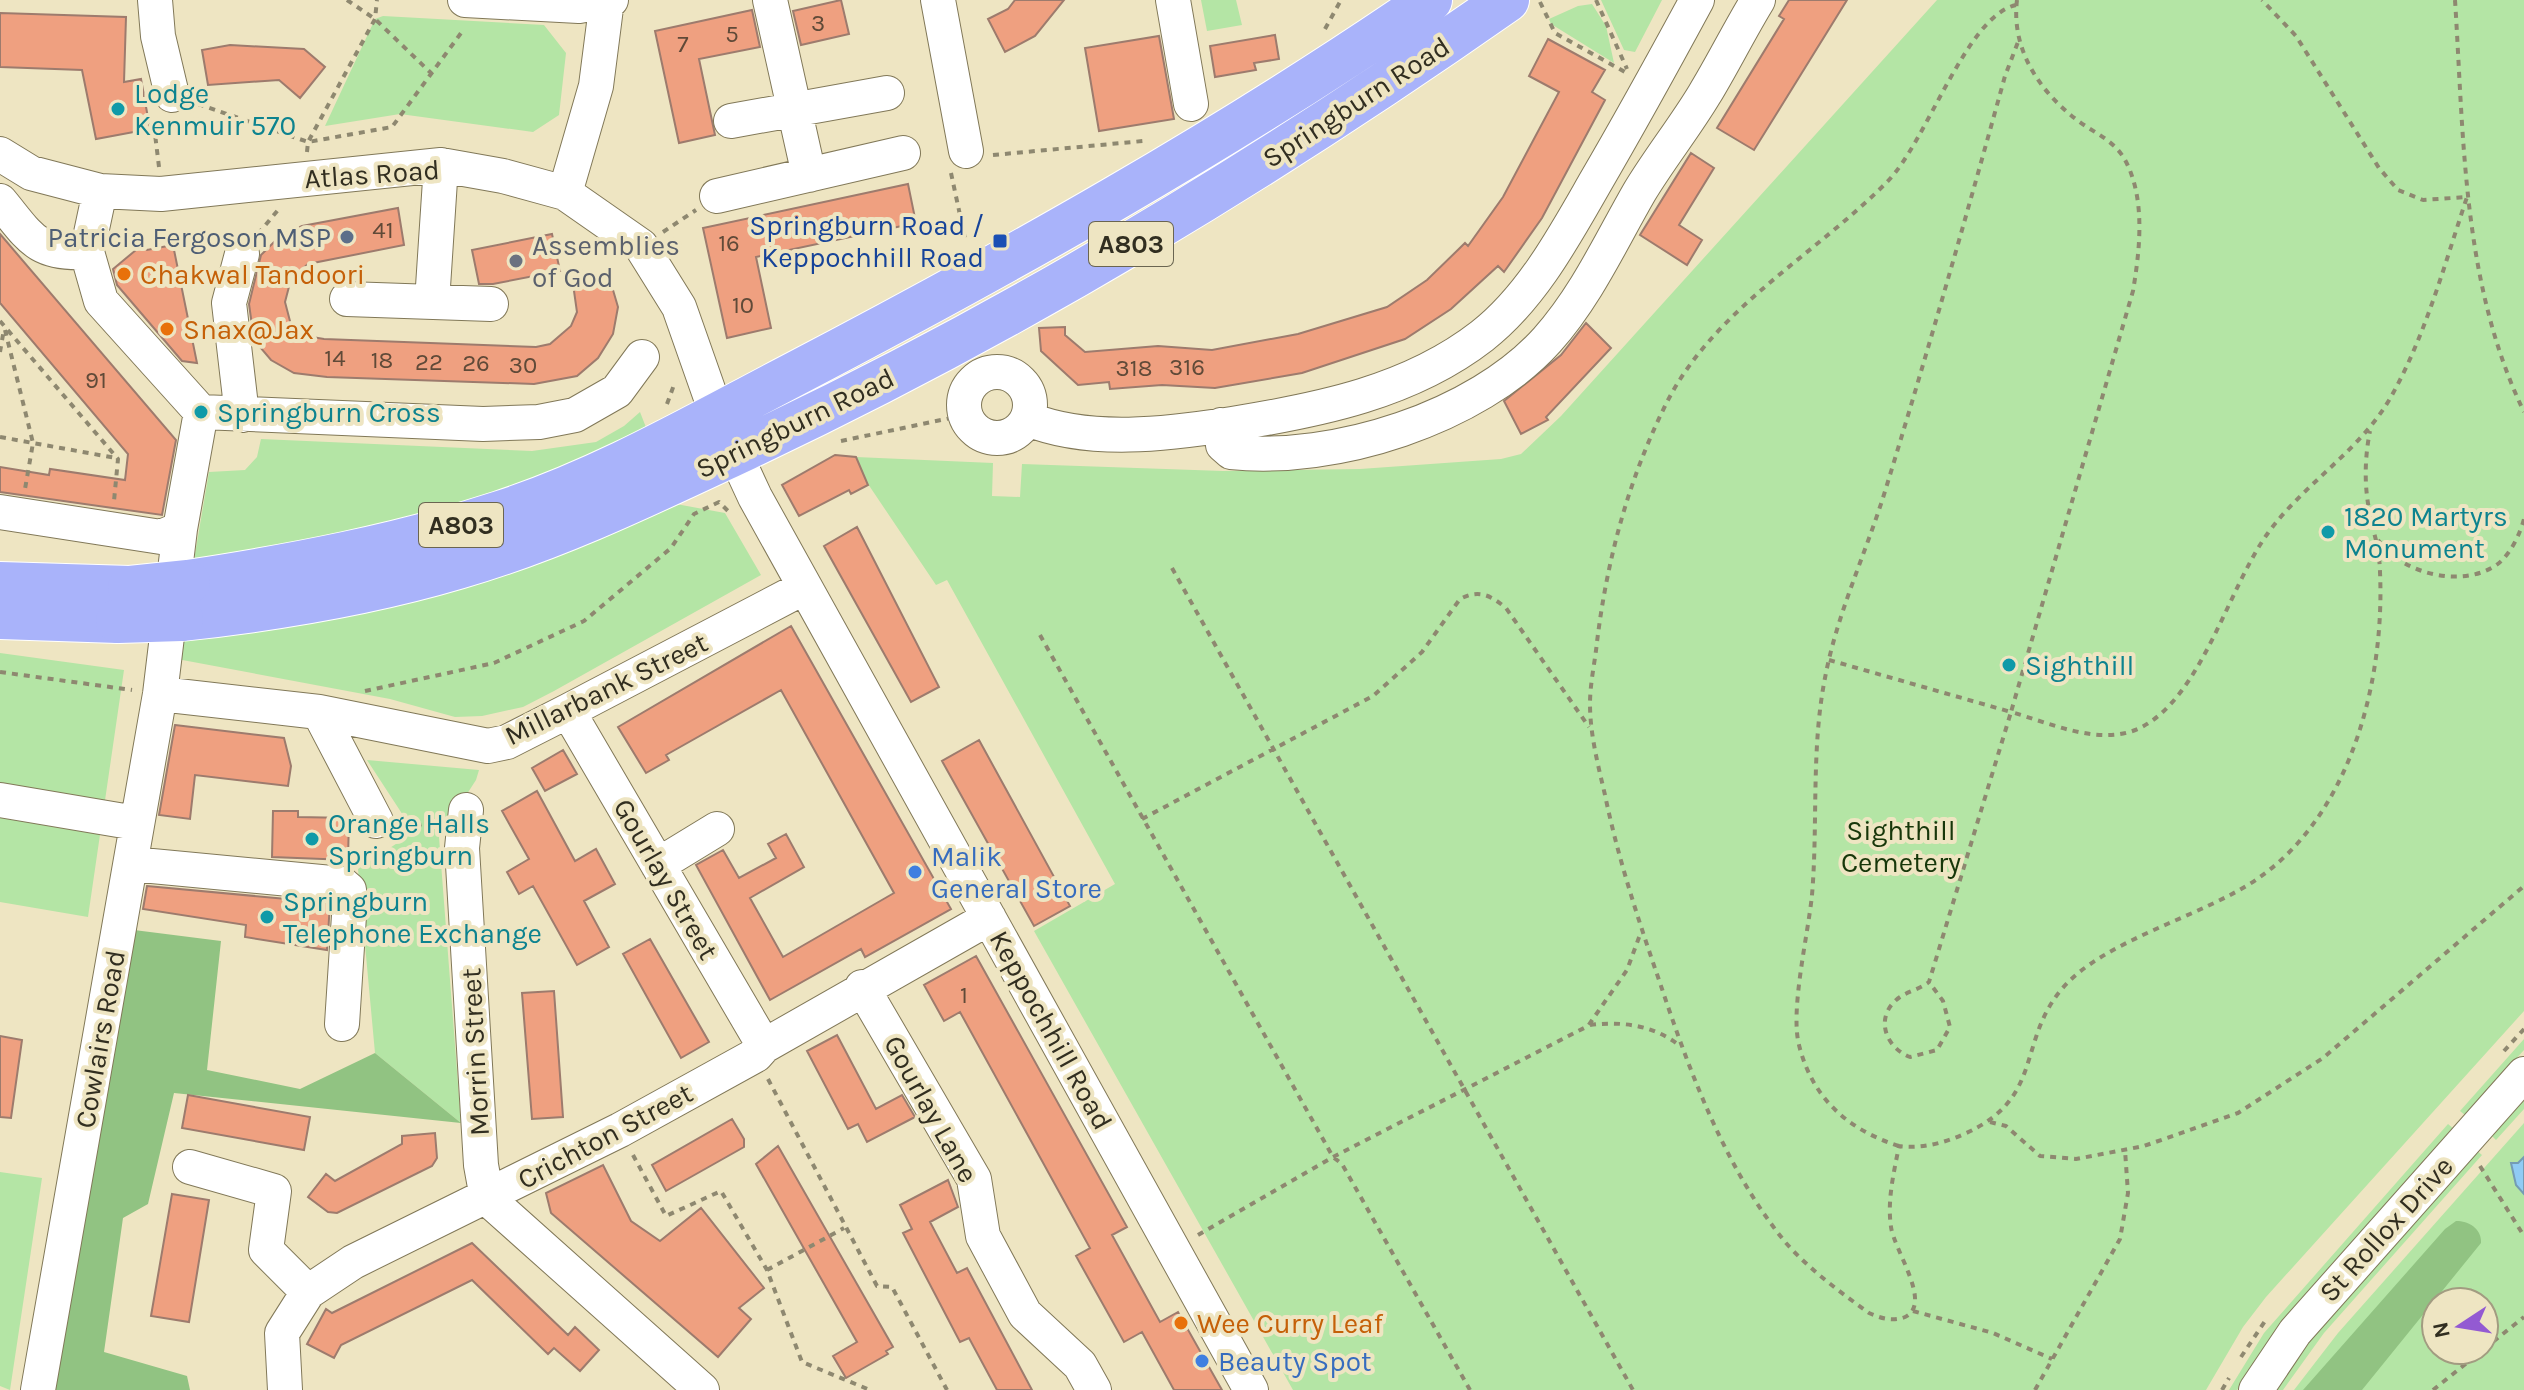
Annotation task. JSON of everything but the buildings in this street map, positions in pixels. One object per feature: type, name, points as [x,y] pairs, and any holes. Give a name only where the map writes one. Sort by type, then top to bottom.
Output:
[{"type":"main road","name":"Springburn Road","points":[[0,617],[185,600],[299,604],[459,567],[566,530],[1100,210],[1284,97],[1430,0]]},
{"type":"main road","name":"Springburn Road","points":[[726,434],[963,340],[1120,250],[1341,115],[1507,0]]},
{"type":"main road","name":"Springburn Road","points":[[0,584],[124,604]]},
{"type":"street","points":[[155,0],[158,36],[172,95]]},
{"type":"street","points":[[475,1],[579,6],[608,0],[596,86],[565,193]]},
{"type":"street","points":[[770,0],[809,175]]},
{"type":"street","points":[[938,0],[966,151]]},
{"type":"street","points":[[1173,0],[1191,104]]},
{"type":"street","points":[[1028,419],[1061,430],[1160,432],[1221,425],[1305,411],[1390,386],[1465,348],[1501,320],[1561,241],[1697,0]]},
{"type":"street","points":[[1221,425],[1223,445],[1231,452],[1285,454],[1321,449],[1409,425],[1467,400],[1507,376],[1548,339],[1571,308],[1611,246],[1641,190],[1703,97],[1758,0]]},
{"type":"street","points":[[731,121],[887,93]]},
{"type":"street","points":[[717,196],[903,153]]},
{"type":"street","name":"Atlas Road","points":[[0,154],[31,173],[100,191],[161,194],[441,165],[503,176],[565,193],[641,246],[679,307],[726,434]]},
{"type":"street","points":[[432,302],[441,165]]},
{"type":"street","points":[[100,191],[87,252],[101,301],[201,412],[483,424],[539,422],[575,415],[617,391],[642,357]]},
{"type":"street","points":[[0,201],[31,239],[57,254],[87,252]]},
{"type":"street","points":[[242,254],[229,303],[242,415]]},
{"type":"street","points":[[347,299],[491,304]]},
{"type":"street","points":[[1005,372],[1015,377],[1029,395],[1028,419],[1016,433],[997,439],[978,433],[965,415],[966,392],[972,382],[982,375],[1005,372]]},
{"type":"street","points":[[10,514],[161,537],[180,529],[201,412]]},
{"type":"street","name":"Keppochhill Road","points":[[726,434],[755,497],[1251,1390]]},
{"type":"street","name":"Cowlairs Road","points":[[39,1386],[160,694],[180,529]]},
{"type":"street","name":"Millarbank Street","points":[[160,694],[319,712],[488,746],[507,742],[805,587]]},
{"type":"street","name":"Gourlay Street","points":[[568,711],[658,865],[760,1050]]},
{"type":"street","points":[[319,712],[376,821]]},
{"type":"street","points":[[0,800],[136,823]]},
{"type":"street","name":"Morrin Street","points":[[466,810],[462,848],[481,1165],[487,1198]]},
{"type":"street","points":[[658,865],[717,829]]},
{"type":"street","points":[[131,864],[342,884],[349,890],[350,900],[342,1024]]},
{"type":"street","name":"Crichton Street","points":[[285,1390],[282,1333],[308,1292],[353,1262],[620,1130],[862,987],[989,918]]},
{"type":"street","name":"Gourlay Lane","points":[[862,987],[974,1179],[983,1236],[1025,1314],[1080,1365],[1094,1390]]},
{"type":"street","name":"St Rollox Drive","points":[[2256,1390],[2295,1332],[2524,1074]]},
{"type":"street","points":[[190,1167],[274,1191],[266,1250],[308,1292]]},
{"type":"street","points":[[487,1198],[702,1390]]},
{"type":"path","points":[[347,0],[375,19],[432,74]]},
{"type":"path","points":[[242,254],[307,178],[308,142],[375,19],[377,0]]},
{"type":"path","points":[[1320,38],[1341,0]]},
{"type":"path","points":[[1539,0],[1555,33],[1631,75],[1596,0]]},
{"type":"path","points":[[2262,0],[2296,36],[2390,183],[2410,197],[2423,200],[2467,197]]},
{"type":"path","points":[[2455,0],[2467,197],[2492,330],[2524,412]]},
{"type":"path","points":[[155,134],[172,95],[308,142],[392,127],[432,74],[475,1]]},
{"type":"path","points":[[2052,1359],[1993,1333],[1913,1311],[1890,1320],[1869,1313],[1810,1267],[1785,1242],[1761,1207],[1708,1113],[1682,1048],[1614,839],[1591,729],[1590,701],[1609,564],[1623,509],[1665,405],[1717,332],[1896,172],[1980,29],[1999,12],[2016,3],[2018,42],[2005,76],[1876,522],[1829,660],[1822,698],[1810,918],[1797,1009],[1798,1041],[1808,1074],[1831,1108],[1855,1127],[1899,1146],[1943,1141],[1988,1122],[2016,1095],[2049,1010],[2063,987],[2099,960],[2235,894],[2261,877],[2297,844],[2320,812],[2350,753],[2372,675],[2381,617],[2377,537],[2366,491],[2370,431]]},
{"type":"path","points":[[1929,982],[1943,1001],[1950,1027],[1937,1050],[1910,1057],[1892,1047],[1884,1028],[1886,1016],[1898,998],[1929,982],[2133,291],[2139,231],[2135,187],[2123,157],[2114,144],[2078,120],[2047,92],[2018,42]]},
{"type":"path","points":[[967,249],[950,166],[966,151],[999,155],[1153,140]]},
{"type":"path","points":[[641,246],[717,196]]},
{"type":"path","points":[[1829,660],[2098,735],[2131,732],[2156,718],[2188,680],[2269,531],[2370,431],[2416,347],[2467,197]]},
{"type":"path","points":[[0,321],[118,459],[110,531]]},
{"type":"path","points":[[0,352],[4,326]]},
{"type":"path","points":[[4,326],[33,443],[10,514]]},
{"type":"path","points":[[836,442],[965,415]]},
{"type":"path","points":[[0,437],[118,459]]},
{"type":"path","points":[[319,712],[370,689],[517,655],[584,621],[625,589],[671,548],[694,514],[719,502],[729,512],[755,497]]},
{"type":"path","points":[[2377,537],[2392,555],[2407,564],[2437,575],[2463,575],[2498,563],[2512,545],[2524,519]]},
{"type":"path","points":[[1172,568],[1633,1390]]},
{"type":"path","points":[[1142,819],[1273,752],[1373,696],[1422,652],[1460,599],[1480,593],[1496,600],[1521,626],[1591,729]]},
{"type":"path","points":[[1040,635],[1333,1157],[1342,1164],[1470,1390]]},
{"type":"path","points":[[0,672],[160,694]]},
{"type":"path","points":[[376,821],[398,830],[466,810]]},
{"type":"path","points":[[1988,1122],[2006,1126],[2040,1156],[2076,1159],[2125,1150],[2238,1113],[2292,1081],[2341,1044],[2524,886]]},
{"type":"path","points":[[1588,1026],[1627,970],[1642,930]]},
{"type":"path","points":[[1172,1248],[1333,1157],[1588,1026],[1625,1024],[1650,1029],[1682,1048]]},
{"type":"path","points":[[760,1050],[844,1228],[877,1286],[892,1287],[947,1390]]},
{"type":"path","points":[[620,1130],[666,1216],[721,1191],[767,1270],[802,1362],[870,1390]]},
{"type":"path","points":[[2472,1132],[2494,1151],[2479,1167],[2524,1236]]},
{"type":"path","points":[[1899,1146],[1891,1225],[1898,1254],[1917,1294],[1913,1311]]},
{"type":"path","points":[[2035,1390],[2120,1239],[2128,1193],[2125,1150]]},
{"type":"path","points":[[767,1270],[844,1228]]},
{"type":"path","points":[[2500,1337],[2524,1317]]},
{"type":"path","points":[[2433,1390],[2464,1366]]},
{"type":"green space","points":[[1201,0],[1236,0],[1242,25],[1207,31]]},
{"type":"green space","points":[[1601,0],[1662,0],[1635,52],[1624,50]]},
{"type":"green space","name":"Sighthill Cemetery","points":[[1937,0],[2524,0],[2524,1011],[2266,1297],[2243,1327],[2206,1390],[1293,1390],[1034,931],[1115,884],[947,580],[936,585],[866,481],[856,457],[993,463],[992,496],[1020,497],[1022,464],[1223,471],[1360,469],[1501,459],[1521,454],[1561,416]]},
{"type":"green space","points":[[1592,4],[1606,26],[1614,63],[1551,24],[1549,19],[1578,6]]},
{"type":"green space","points":[[383,16],[544,25],[566,53],[559,115],[533,132],[400,114],[325,126],[375,19]]},
{"type":"green space","points":[[640,412],[676,504],[725,513],[761,575],[554,691],[523,707],[482,716],[455,717],[390,699],[177,659],[209,472],[245,470],[257,457],[261,439],[532,451],[596,442],[624,426]]},
{"type":"green space","points":[[0,653],[124,670],[88,917],[0,902]]},
{"type":"green space","points":[[367,760],[479,770],[476,780],[439,837],[461,1123],[375,1053],[358,869],[414,832]]},
{"type":"green space","points":[[134,930],[221,941],[207,1070],[300,1089],[375,1053],[461,1123],[174,1093],[148,1204],[123,1218],[104,1352],[187,1376],[190,1390],[55,1390]]},
{"type":"green space","points":[[2524,1039],[2524,1050],[2465,1115],[2460,1111]]},
{"type":"green space","points":[[2524,1097],[2524,1109],[2496,1140],[2491,1135]]},
{"type":"green space","points":[[2524,1123],[2524,1390],[2294,1390],[2338,1333]]},
{"type":"green space","points":[[2448,1124],[2454,1129],[2277,1328],[2237,1390],[2229,1390],[2264,1333]]},
{"type":"green space","points":[[2476,1150],[2482,1155],[2324,1333],[2283,1390],[2273,1390],[2295,1356]]},
{"type":"green space","points":[[0,1172],[42,1178],[10,1390],[0,1386]]},
{"type":"green space","points":[[2456,1221],[2466,1222],[2479,1234],[2481,1243],[2446,1286],[2420,1286],[2420,1318],[2362,1390],[2303,1390],[2445,1229]]},
{"type":"water","points":[[2524,1157],[2524,1194],[2516,1185],[2511,1163],[2518,1163]]},
{"type":"place","name":"Lodge Kenmuir 570","points":[[118,109]]},
{"type":"place","name":"Patricia Fergoson MSP","points":[[347,237]]},
{"type":"place","name":"Springburn Road / Keppochhill Road","points":[[1000,241]]},
{"type":"place","name":"Assemblies of God","points":[[516,261]]},
{"type":"place","name":"Chakwal Tandoori","points":[[124,274]]},
{"type":"place","name":"Snax@Jax","points":[[167,329]]},
{"type":"place","name":"Springburn Cross","points":[[201,412]]},
{"type":"place","name":"1820 Martyrs Monument","points":[[2328,532]]},
{"type":"place","name":"Sighthill","points":[[2009,665]]},
{"type":"place","name":"Orange Halls Springburn","points":[[312,839]]},
{"type":"place","name":"Malik General Store","points":[[915,872]]},
{"type":"place","name":"Springburn Telephone Exchange","points":[[267,917]]},
{"type":"place","name":"Wee Curry Leaf","points":[[1181,1323]]},
{"type":"place","name":"Beauty Spot","points":[[1202,1361]]}]
